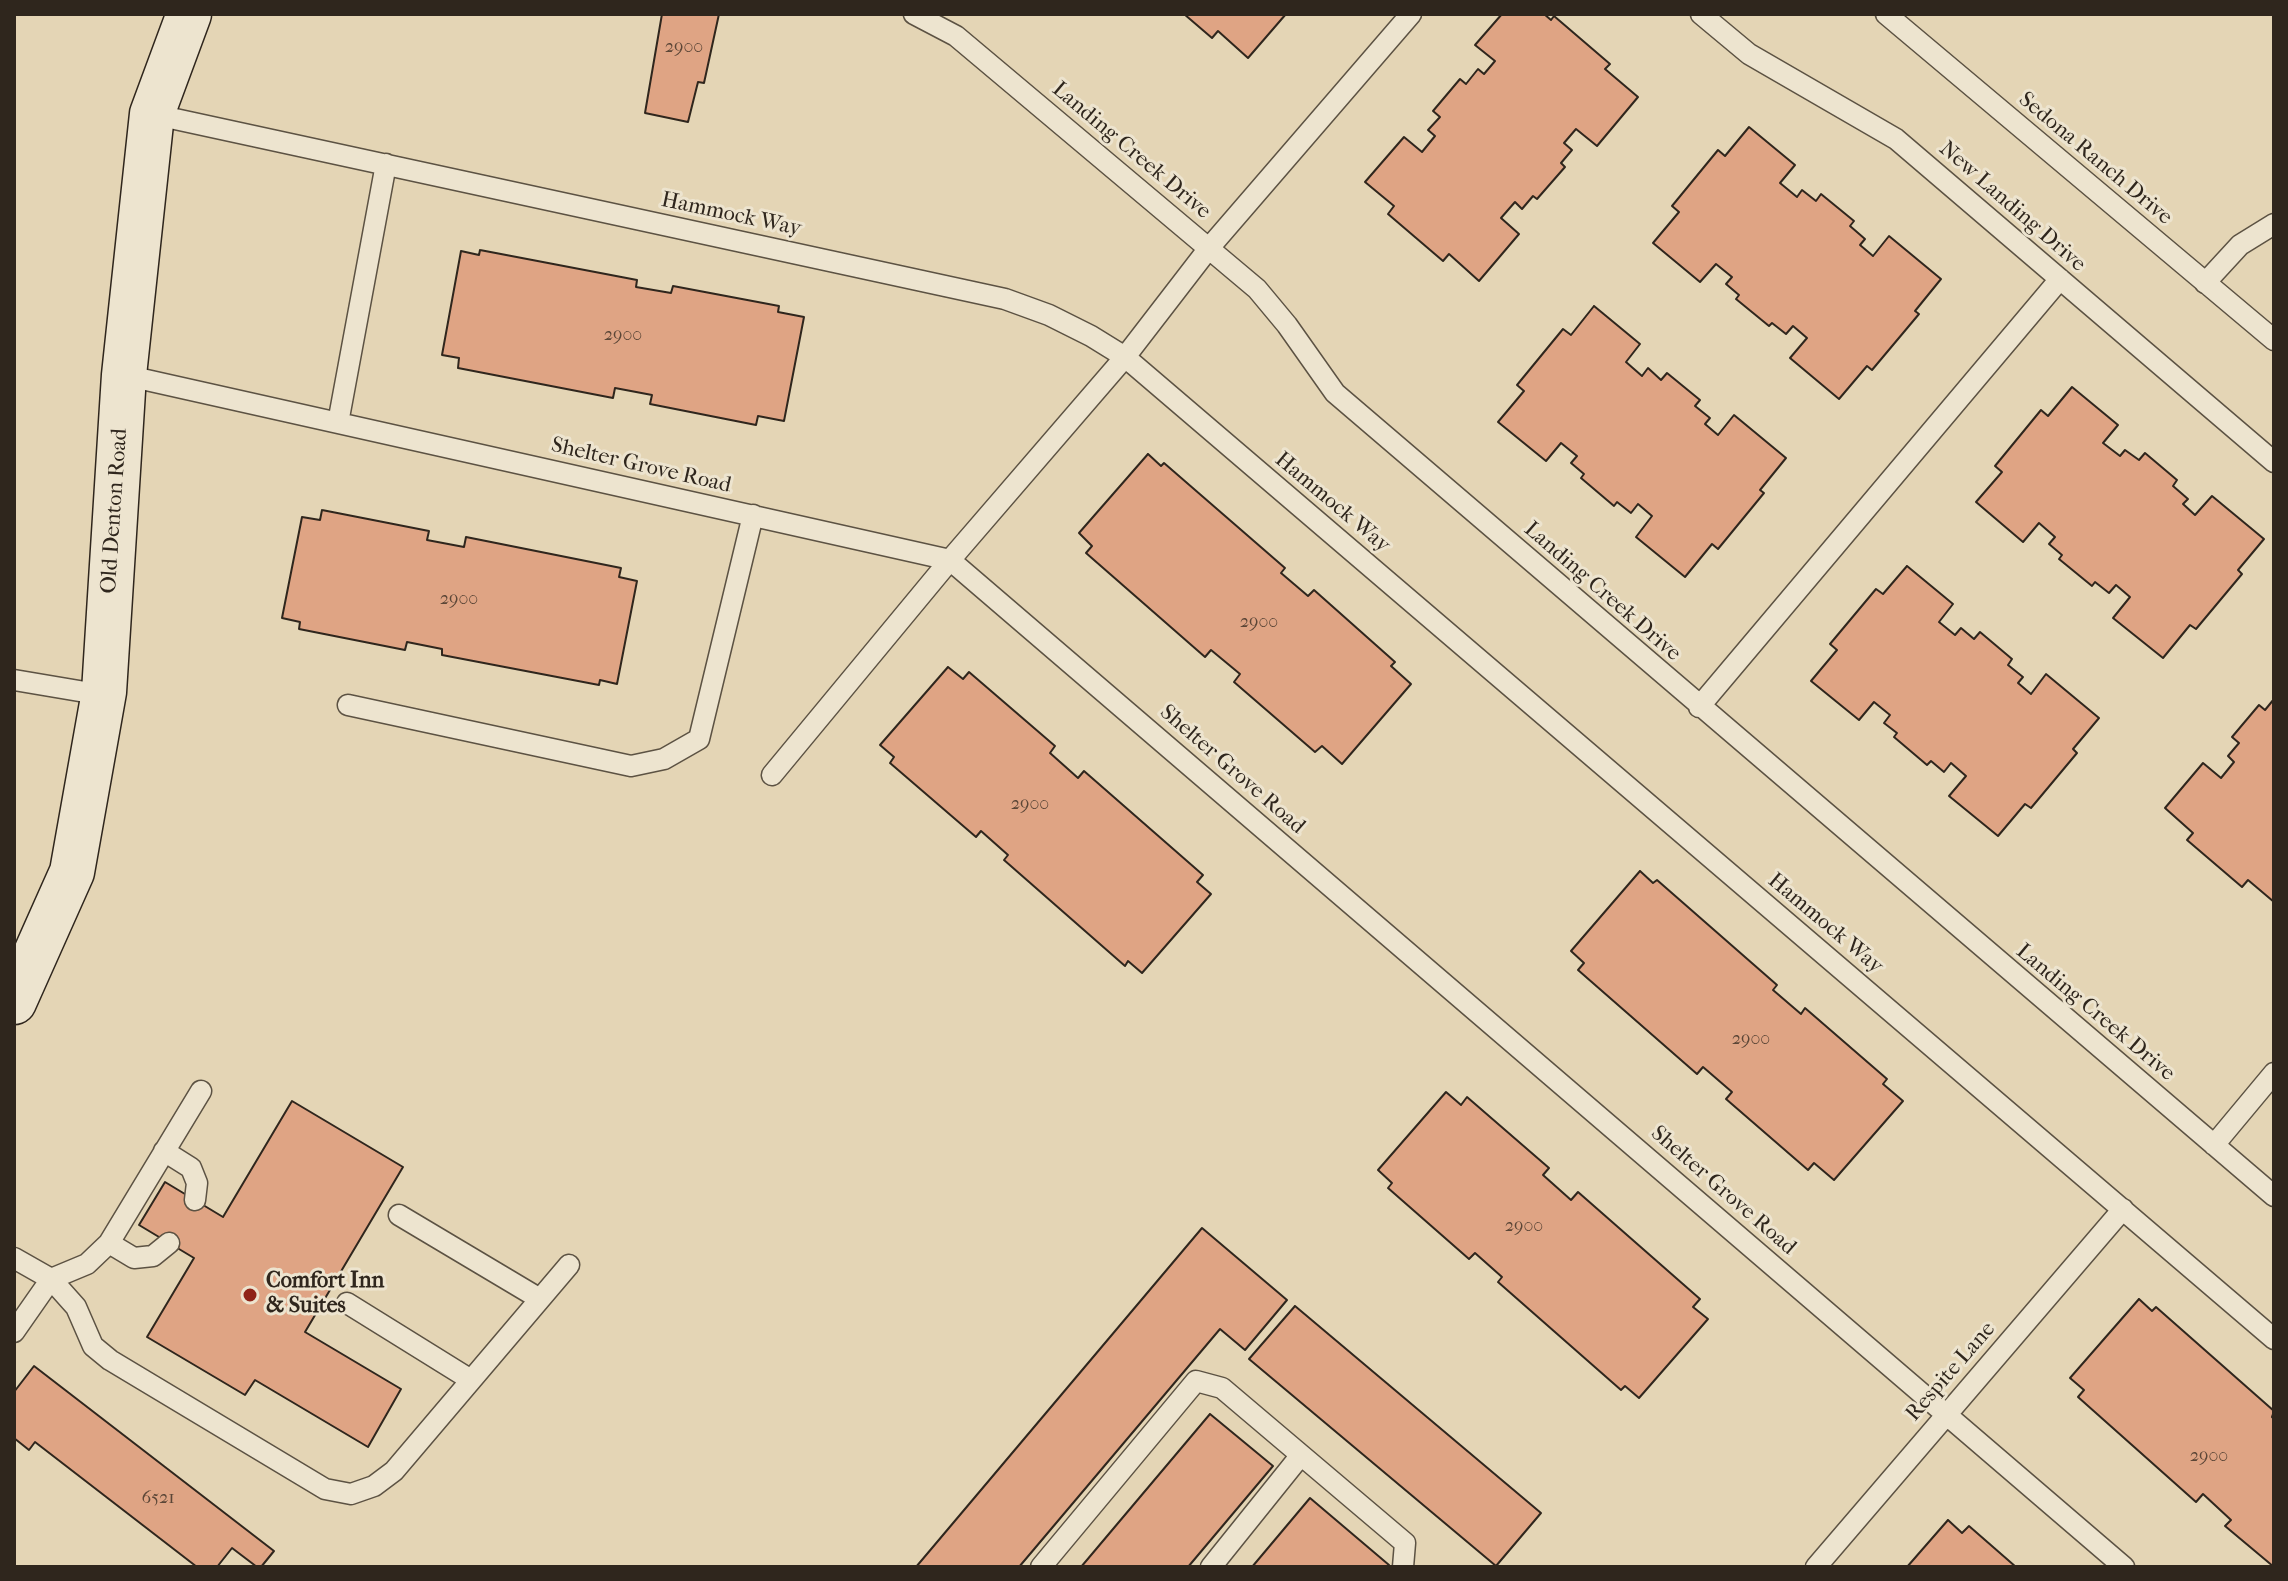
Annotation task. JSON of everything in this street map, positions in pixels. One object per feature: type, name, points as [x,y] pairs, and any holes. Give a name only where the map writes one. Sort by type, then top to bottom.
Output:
[{"type":"street","name":"Old Denton Road","points":[[14,1002],[72,872],[103,695],[124,375],[152,114],[189,14]]},
{"type":"lane","name":"Landing Creek Drive","points":[[914,14],[956,36],[1257,289],[1287,325],[1335,393],[2274,1196]]},
{"type":"lane","points":[[772,775],[950,560],[1125,357],[1209,248],[1411,14]]},
{"type":"lane","name":"New Landing Drive","points":[[1701,14],[1749,54],[1896,139],[2274,462]]},
{"type":"lane","name":"Sedona Ranch Drive","points":[[1886,14],[2274,340]]},
{"type":"lane","name":"Hammock Way","points":[[152,114],[1005,299],[1049,315],[1125,357],[2274,1339]]},
{"type":"lane","points":[[338,423],[386,164]]},
{"type":"lane","points":[[2205,283],[2240,245],[2274,224]]},
{"type":"lane","points":[[1699,707],[2060,279]]},
{"type":"lane","name":"Shelter Grove Road","points":[[124,375],[950,560],[2124,1567]]},
{"type":"lane","points":[[348,705],[631,766],[664,759],[699,739],[753,515]]},
{"type":"lane","points":[[14,680],[103,695]]},
{"type":"lane","points":[[2214,1145],[2274,1073]]},
{"type":"lane","points":[[14,1332],[51,1279],[87,1264],[109,1243],[201,1091]]},
{"type":"lane","points":[[164,1151],[191,1168],[197,1183],[195,1200]]},
{"type":"lane","name":"Respite Lane","points":[[1816,1567],[2123,1209]]},
{"type":"lane","points":[[399,1215],[540,1299]]},
{"type":"lane","points":[[109,1243],[134,1258],[153,1256],[169,1243]]},
{"type":"lane","points":[[14,1258],[51,1279],[76,1307],[93,1346],[110,1360],[325,1489],[351,1494],[374,1486],[394,1471],[569,1265]]},
{"type":"lane","points":[[347,1303],[471,1380]]},
{"type":"lane","points":[[1041,1567],[1196,1381],[1222,1388],[1405,1543],[1403,1567]]},
{"type":"lane","points":[[1211,1567],[1301,1455]]},
{"type":"building","points":[[662,14],[719,14],[704,83],[698,82],[688,122],[645,113]]},
{"type":"building","points":[[1184,14],[1286,14],[1248,58],[1218,31],[1212,38]]},
{"type":"building","points":[[1502,14],[1544,14],[1551,20],[1554,16],[1610,64],[1605,69],[1638,97],[1597,146],[1576,129],[1564,143],[1572,150],[1561,163],[1565,167],[1537,199],[1533,196],[1522,209],[1515,202],[1501,218],[1519,234],[1479,281],[1449,254],[1443,261],[1388,214],[1394,206],[1365,182],[1404,137],[1422,152],[1435,136],[1428,130],[1440,117],[1433,111],[1460,79],[1466,84],[1478,69],[1484,74],[1495,61],[1475,45]]},
{"type":"building","points":[[1749,127],[1795,165],[1780,183],[1797,197],[1802,190],[1816,201],[1821,194],[1854,221],[1850,226],[1865,239],[1860,245],[1873,256],[1889,236],[1941,279],[1915,311],[1919,314],[1872,370],[1867,366],[1839,399],[1790,358],[1807,338],[1793,326],[1786,334],[1772,323],[1769,326],[1736,299],[1739,295],[1726,284],[1732,277],[1716,264],[1700,282],[1653,243],[1679,212],[1672,206],[1718,150],[1725,156]]},
{"type":"building","points":[[480,250],[637,280],[636,287],[671,293],[673,286],[779,306],[778,312],[804,317],[784,421],[758,416],[756,425],[650,404],[652,395],[615,388],[613,398],[458,368],[459,358],[442,355],[461,251],[479,255]]},
{"type":"building","points":[[1594,306],[1640,344],[1626,362],[1642,376],[1648,368],[1661,380],[1667,373],[1700,400],[1695,406],[1710,418],[1705,424],[1718,435],[1734,415],[1786,458],[1760,490],[1764,493],[1718,549],[1712,544],[1685,577],[1636,537],[1652,516],[1638,504],[1631,513],[1617,502],[1614,506],[1581,478],[1584,474],[1571,463],[1577,456],[1561,443],[1546,461],[1498,422],[1524,391],[1517,385],[1563,329],[1571,335]]},
{"type":"building","points":[[2072,387],[2118,425],[2103,443],[2120,456],[2125,450],[2139,460],[2145,453],[2177,480],[2173,486],[2188,499],[2183,504],[2195,515],[2212,496],[2264,539],[2238,570],[2242,574],[2196,629],[2190,625],[2163,658],[2113,618],[2130,597],[2116,585],[2109,593],[2095,582],[2092,586],[2059,559],[2062,555],[2049,544],[2055,537],[2039,523],[2023,542],[1976,502],[2002,472],[1995,466],[2041,410],[2048,416]]},
{"type":"building","points":[[1148,454],[1161,466],[1164,463],[1285,568],[1281,573],[1308,596],[1314,590],[1395,662],[1391,666],[1411,684],[1342,764],[1322,746],[1315,752],[1234,682],[1240,674],[1211,650],[1205,657],[1086,553],[1092,546],[1079,533]]},
{"type":"building","points":[[322,510],[429,531],[427,540],[464,547],[466,537],[621,568],[619,577],[637,581],[617,684],[600,680],[599,685],[442,655],[442,649],[407,642],[405,650],[299,629],[300,622],[282,618],[302,517],[320,520]]},
{"type":"building","points":[[1907,566],[1953,604],[1939,622],[1955,635],[1961,628],[1974,639],[1980,632],[2012,659],[2008,665],[2023,677],[2018,683],[2031,694],[2046,674],[2099,718],[2073,749],[2077,753],[2031,808],[2025,804],[1998,836],[1949,796],[1966,776],[1951,763],[1944,772],[1931,761],[1927,765],[1894,737],[1897,733],[1884,723],[1890,715],[1874,702],[1859,720],[1811,681],[1837,650],[1830,644],[1876,589],[1883,594]]},
{"type":"building","points":[[948,667],[963,679],[969,672],[1055,746],[1050,753],[1078,778],[1084,771],[1203,875],[1197,882],[1211,894],[1142,973],[1128,961],[1125,966],[1004,860],[1008,855],[981,831],[976,837],[890,763],[894,757],[880,745]]},
{"type":"building","points":[[2274,699],[2274,902],[2248,880],[2242,887],[2187,840],[2193,833],[2165,808],[2203,763],[2221,778],[2234,762],[2228,756],[2239,743],[2232,737],[2259,705],[2265,710]]},
{"type":"building","points":[[1640,871],[1653,883],[1657,880],[1777,985],[1773,990],[1801,1014],[1805,1008],[1887,1079],[1883,1084],[1903,1101],[1834,1180],[1814,1163],[1808,1170],[1726,1099],[1732,1092],[1703,1067],[1697,1074],[1578,970],[1584,963],[1571,951]]},
{"type":"building","points":[[1446,1092],[1461,1105],[1467,1097],[1549,1168],[1543,1175],[1571,1200],[1578,1192],[1700,1299],[1693,1307],[1708,1319],[1639,1398],[1625,1386],[1621,1390],[1498,1282],[1502,1277],[1475,1253],[1469,1259],[1388,1188],[1392,1183],[1378,1170]]},
{"type":"building","name":"Comfort Inn & Suites","points":[[292,1101],[403,1167],[305,1332],[401,1389],[368,1447],[255,1380],[245,1395],[147,1337],[194,1258],[139,1225],[165,1182],[223,1217]]},
{"type":"building","points":[[1202,1228],[1287,1300],[1245,1350],[1220,1329],[1019,1567],[916,1567]]},
{"type":"building","points":[[2139,1299],[2152,1311],[2156,1307],[2274,1411],[2274,1567],[2225,1526],[2231,1520],[2203,1494],[2196,1502],[2078,1397],[2084,1390],[2070,1378]]},
{"type":"building","points":[[1295,1306],[1541,1513],[1496,1566],[1249,1359]]},
{"type":"building","points":[[34,1366],[274,1551],[261,1567],[232,1548],[217,1567],[197,1567],[35,1442],[29,1450],[14,1438],[14,1392]]},
{"type":"building","points":[[1210,1414],[1273,1466],[1188,1567],[1081,1567]]},
{"type":"building","points":[[1310,1498],[1389,1565],[1388,1567],[1252,1567]]},
{"type":"building","points":[[1948,1520],[1962,1533],[1969,1526],[2016,1567],[1907,1567]]},
{"type":"place","name":"Comfort Inn & Suites","points":[[250,1295]]}]
